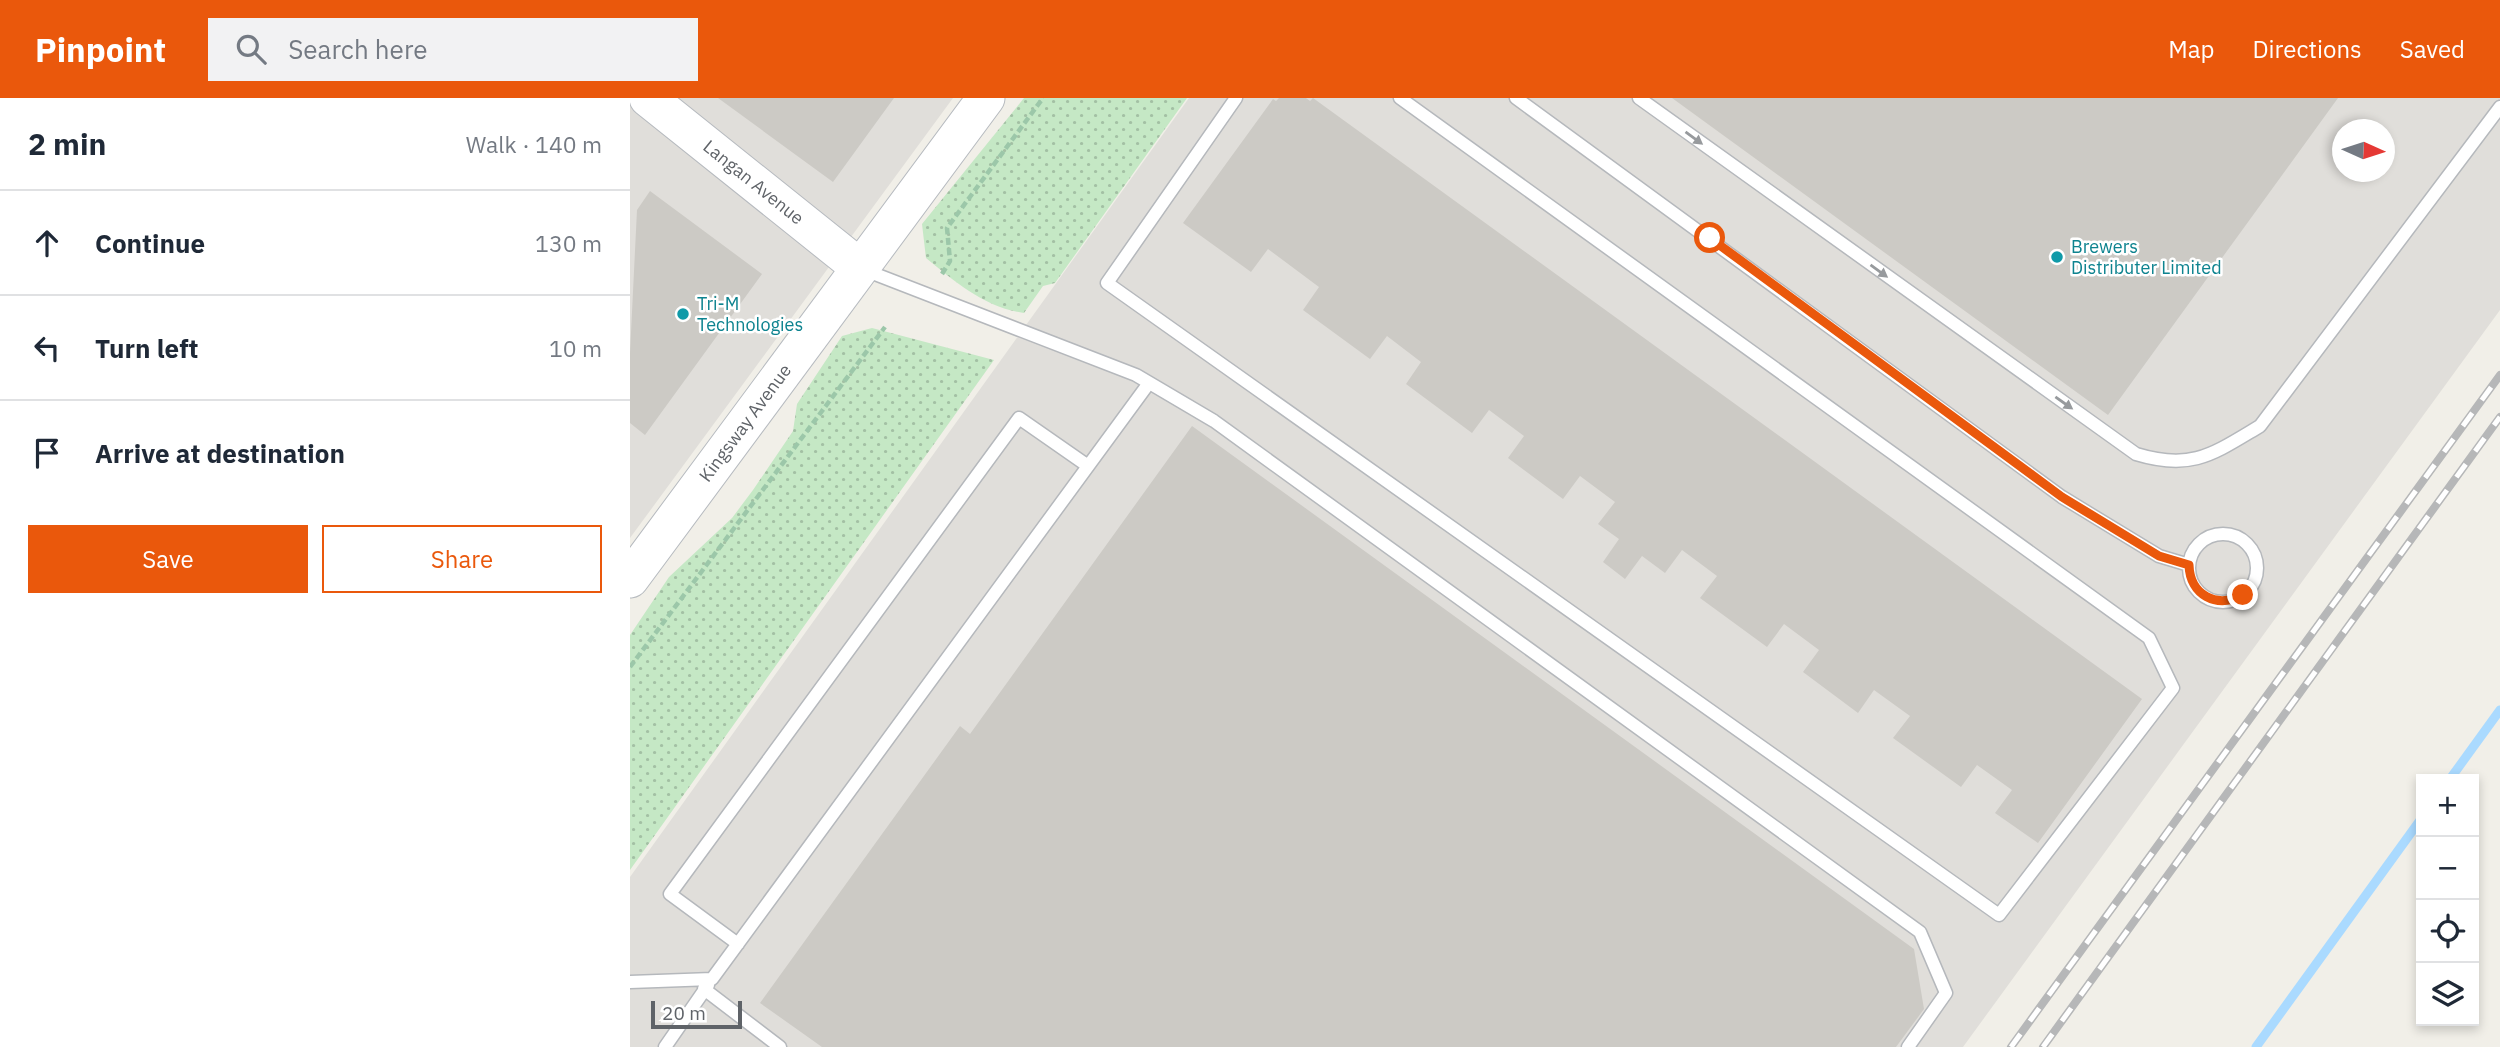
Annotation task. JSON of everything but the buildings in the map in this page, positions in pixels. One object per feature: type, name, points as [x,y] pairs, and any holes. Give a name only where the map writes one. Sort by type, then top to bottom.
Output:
[{"type":"main road","name":"Langan Avenue","points":[[648,98],[859,267]]},
{"type":"main road","name":"Kingsway Avenue","points":[[630,579],[986,98]]},
{"type":"lane","points":[[1236,98],[1107,283],[1999,915],[2173,688],[2149,638],[1400,98]]},
{"type":"lane","points":[[1516,98],[2062,497],[2159,556],[2189,565]]},
{"type":"lane","points":[[1639,98],[2099,428],[2137,454],[2163,462],[2207,458],[2260,426],[2500,107]]},
{"type":"lane","points":[[859,267],[1136,375],[1214,421],[1920,932],[1946,993],[1908,1047]]},
{"type":"lane","points":[[665,1047],[708,984],[1149,383]]},
{"type":"lane","points":[[738,944],[670,894],[1019,418],[1088,466]]},
{"type":"lane","points":[[2217,534],[2229,534],[2248,545],[2256,565],[2255,576],[2243,595],[2222,602],[2211,600],[2194,586],[2189,565],[2198,544],[2217,534]]},
{"type":"lane","points":[[630,982],[708,984],[780,1047]]},
{"type":"path","points":[[942,274],[950,261],[947,228],[1043,98]]},
{"type":"path","points":[[630,667],[885,327]]},
{"type":"shaded area","points":[[630,98],[953,98],[630,538]]},
{"type":"shaded area","points":[[1189,98],[2500,98],[2500,310],[1963,1047],[630,1047],[630,877]]},
{"type":"green space","points":[[1024,98],[1187,98],[1055,283],[1043,286],[1024,313],[984,300],[926,258],[922,224]]},
{"type":"green space","points":[[872,328],[994,360],[630,870],[630,635],[669,577],[732,518],[753,490],[793,431],[797,404],[842,336]]},
{"type":"waterway","points":[[2454,774],[2500,710]]},
{"type":"waterway","points":[[2256,1047],[2416,826]]},
{"type":"railway","points":[[2011,1047],[2500,375]]},
{"type":"railway","points":[[2043,1047],[2500,417]]},
{"type":"place","name":"Brewers Distributer Limited","points":[[2057,257]]},
{"type":"place","name":"Tri-M Technologies","points":[[683,314]]},
{"type":"route","points":[[1710,238],[2062,497],[2159,556],[2189,565],[2189,576],[2202,594],[2211,600],[2222,602],[2243,595]]}]
